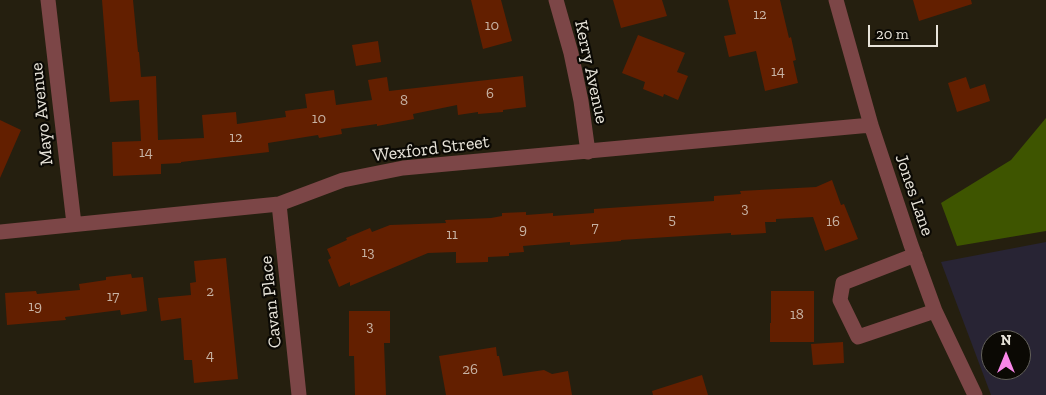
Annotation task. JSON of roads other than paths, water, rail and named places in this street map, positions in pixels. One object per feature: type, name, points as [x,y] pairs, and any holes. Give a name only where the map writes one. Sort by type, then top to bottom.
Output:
[{"type":"street","name":"Mayo Avenue","points":[[48,0],[74,224]]},
{"type":"street","name":"Kerry Avenue","points":[[556,0],[571,53],[581,101],[588,152]]},
{"type":"street","name":"Jones Lane","points":[[836,0],[871,125],[915,255],[935,311],[975,395]]},
{"type":"street","name":"Wexford Street","points":[[0,232],[279,204],[343,180],[403,168],[871,125]]},
{"type":"street","name":"Cavan Place","points":[[279,204],[299,395]]},
{"type":"street","points":[[915,255],[842,283],[840,300],[858,337],[935,311]]}]
